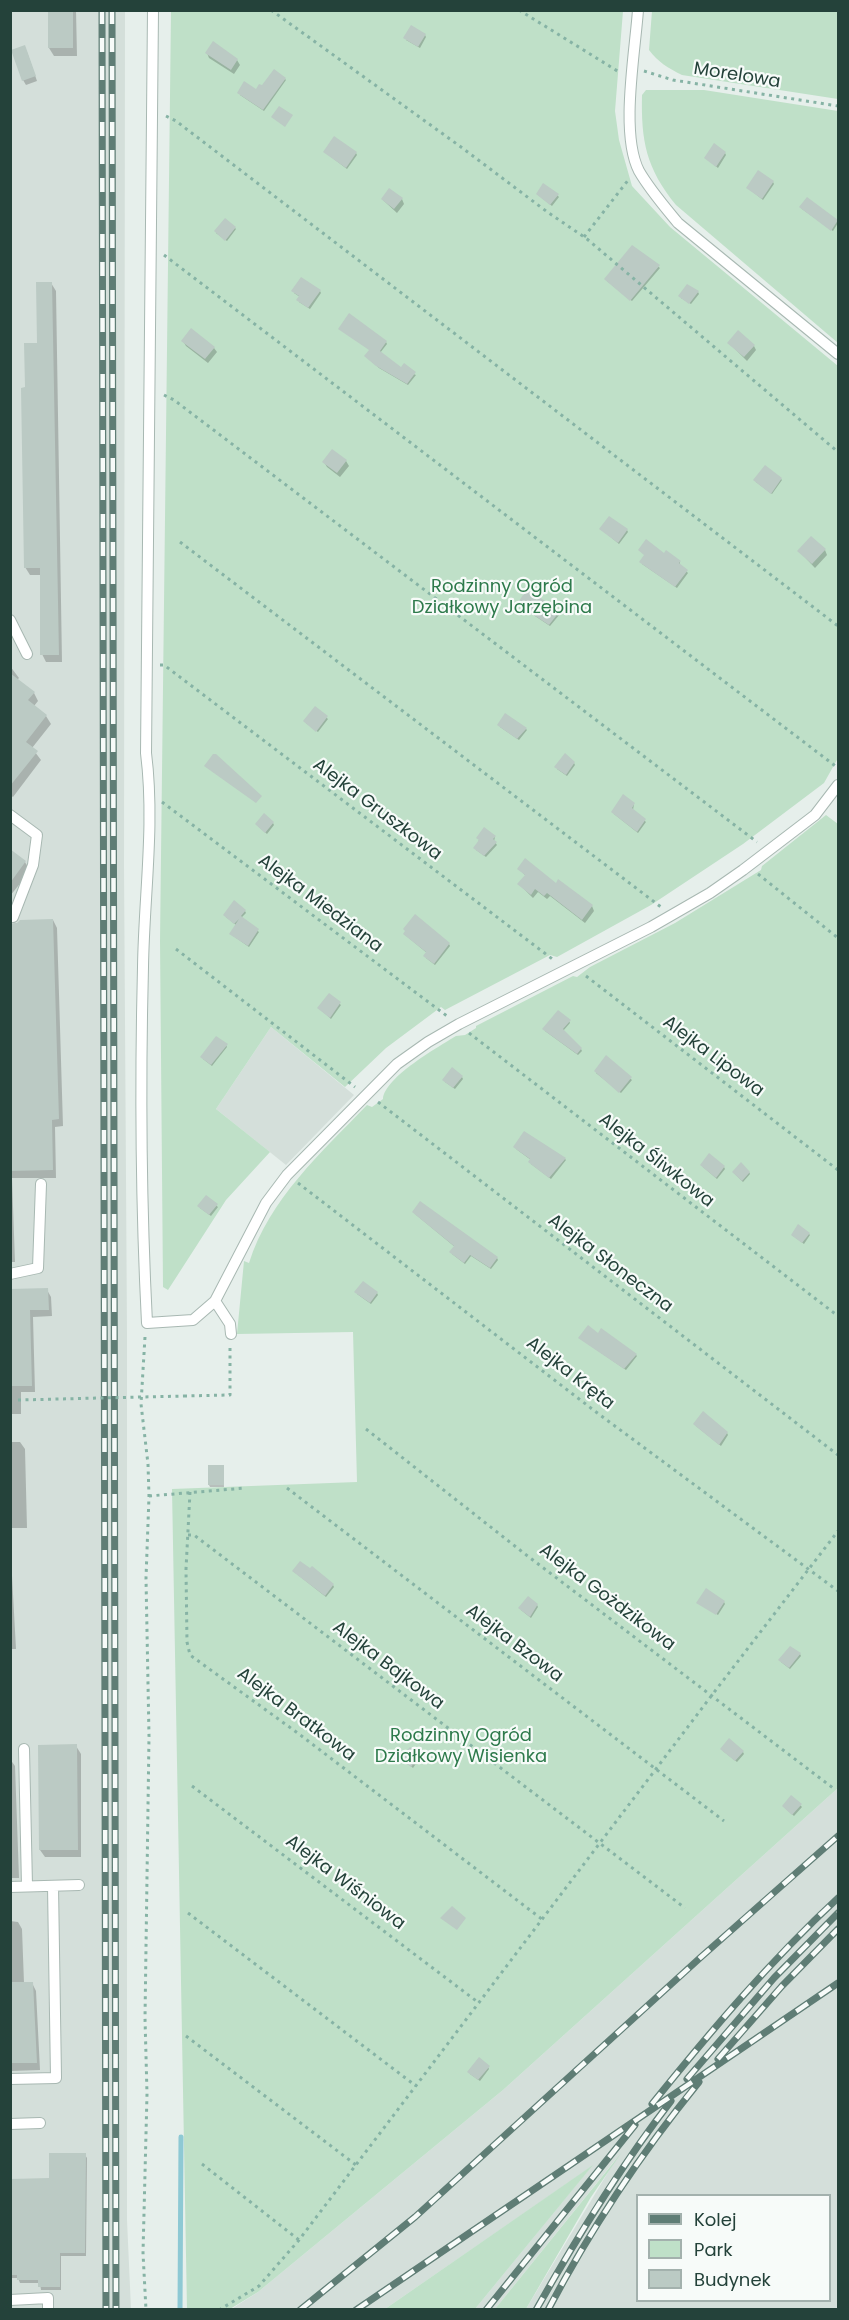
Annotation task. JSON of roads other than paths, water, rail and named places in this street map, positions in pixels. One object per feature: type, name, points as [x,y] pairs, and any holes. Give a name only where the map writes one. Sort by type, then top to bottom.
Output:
[{"type":"lane","points":[[153,10],[146,742],[149,794],[143,966],[141,1132],[142,1237],[147,1323],[193,1320],[215,1301],[266,1203],[287,1175],[397,1064],[428,1041],[459,1024],[672,915],[710,893],[815,814],[838,785]]},
{"type":"lane","points":[[638,10],[629,119],[639,171],[656,197],[678,223],[838,354]]},
{"type":"lane","points":[[10,620],[27,654]]},
{"type":"lane","points":[[10,815],[37,835],[33,865],[13,917]]},
{"type":"lane","points":[[10,1274],[38,1268],[41,1184]]},
{"type":"lane","points":[[215,1301],[231,1324],[231,1334]]},
{"type":"lane","points":[[24,1749],[27,1886]]},
{"type":"lane","points":[[10,1887],[79,1885]]},
{"type":"lane","points":[[10,2079],[56,2078],[53,1886]]},
{"type":"lane","points":[[10,2124],[40,2123]]},
{"type":"lane","points":[[10,2300],[48,2298],[48,2310]]},
{"type":"waterway","points":[[180,2310],[181,2137]]},
{"type":"railway","points":[[102,10],[106,2310]]},
{"type":"railway","points":[[112,10],[116,2310]]},
{"type":"railway","points":[[300,2310],[415,2217],[838,1836]]},
{"type":"railway","points":[[652,2104],[741,1998],[838,1898]]},
{"type":"railway","points":[[687,2079],[774,1978],[838,1913]]},
{"type":"railway","points":[[718,2059],[782,1986],[838,1929]]},
{"type":"railway","points":[[356,2310],[838,1983]]},
{"type":"railway","points":[[548,2310],[581,2250],[618,2192],[657,2136],[699,2082]]},
{"type":"railway","points":[[536,2310],[600,2203],[634,2151],[671,2101]]},
{"type":"railway","points":[[486,2310],[635,2125]]},
{"type":"park label","name":"Rodzinny Ogród Działkowy Jarzębina","points":[[502,597]]},
{"type":"park label","name":"Rodzinny Ogród Działkowy Wisienka","points":[[461,1746]]}]
